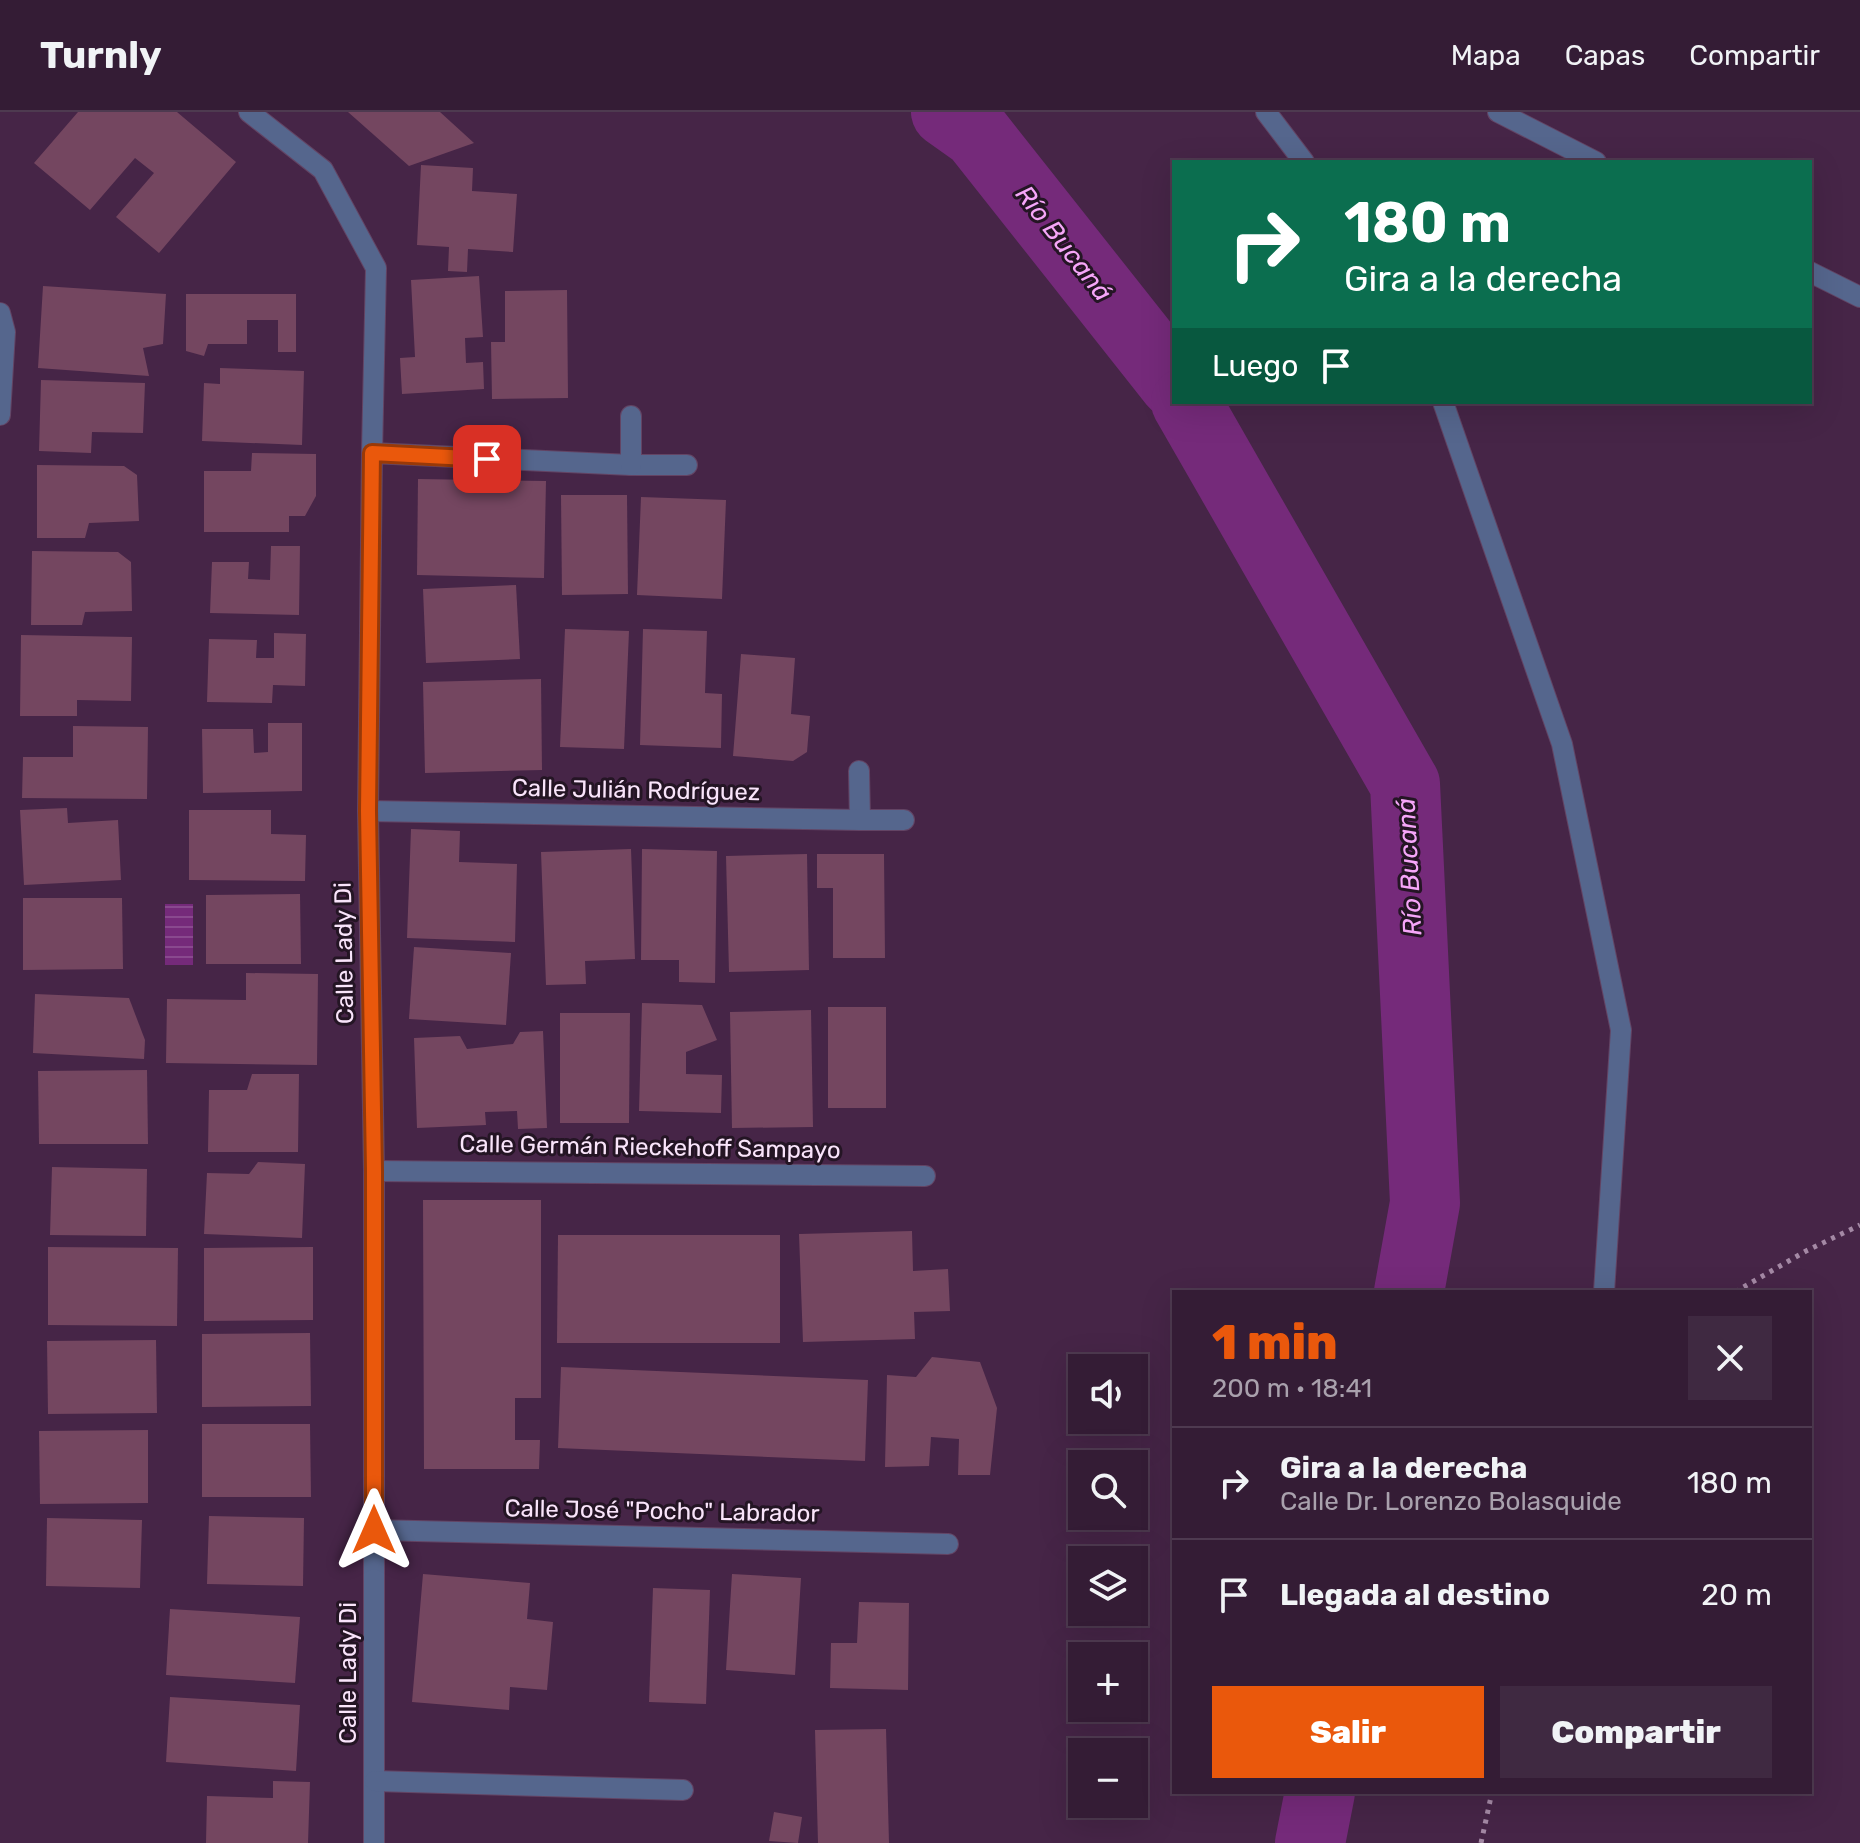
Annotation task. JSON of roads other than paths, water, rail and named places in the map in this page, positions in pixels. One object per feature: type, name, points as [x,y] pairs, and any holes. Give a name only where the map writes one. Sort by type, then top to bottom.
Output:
[{"type":"street","name":"Calle Lady Di","points":[[249,112],[323,170],[376,268],[368,811],[374,1171],[374,1843]]},
{"type":"street","points":[[1266,112],[1302,160]]},
{"type":"street","points":[[1498,112],[1592,160]]},
{"type":"street","points":[[1812,273],[1860,297]]},
{"type":"street","points":[[0,313],[5,332],[0,415]]},
{"type":"street","points":[[1444,404],[1562,744],[1621,1030],[1604,1290]]},
{"type":"street","points":[[631,416],[631,465]]},
{"type":"street","points":[[372,453],[687,465]]},
{"type":"street","points":[[859,771],[860,820]]},
{"type":"street","name":"Calle Julián Rodríguez","points":[[368,811],[904,820]]},
{"type":"street","name":"Calle Germán Rieckehoff Sampayo","points":[[374,1171],[925,1176]]},
{"type":"street","name":"Calle José \"Pocho\" Labrador","points":[[374,1530],[948,1544]]},
{"type":"street","points":[[375,1781],[683,1790]]},
{"type":"waterway","name":"Río Bucaná","points":[[946,112],[977,134],[1172,380]]},
{"type":"waterway","name":"Río Bucaná","points":[[1187,404],[1405,784],[1425,1203],[1409,1290]]},
{"type":"waterway","name":"Río Bucaná","points":[[1310,1843],[1320,1794]]}]
